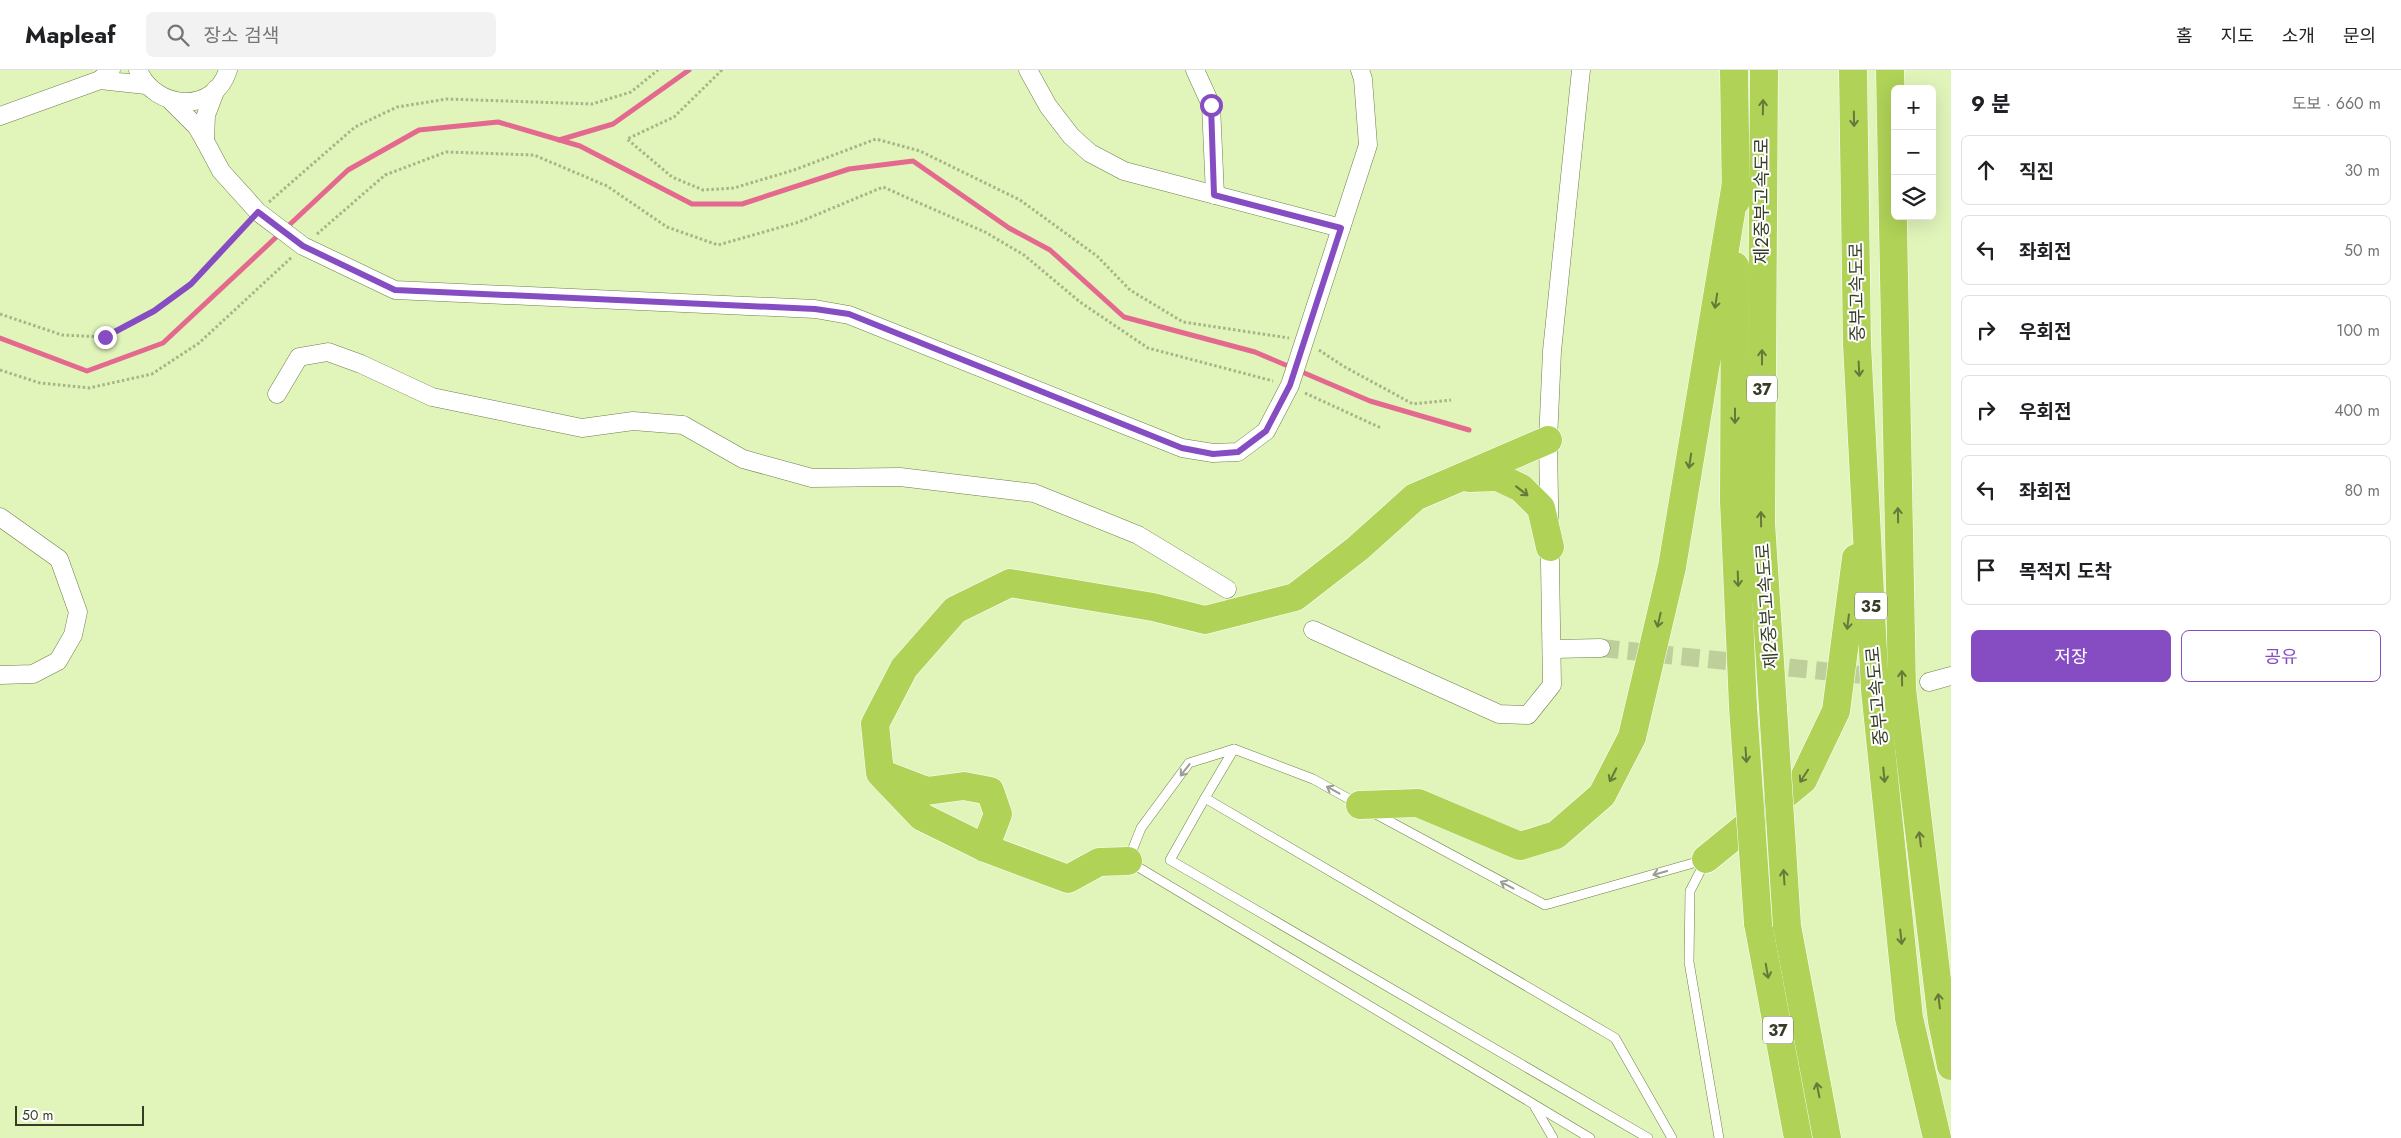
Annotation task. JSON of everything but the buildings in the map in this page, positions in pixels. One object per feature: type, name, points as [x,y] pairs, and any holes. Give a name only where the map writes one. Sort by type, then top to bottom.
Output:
[{"type":"highway","name":"제2중부고속도로","points":[[1734,70],[1736,183],[1734,501],[1743,707],[1758,923],[1798,1138]]},
{"type":"highway","name":"제2중부고속도로","points":[[1764,70],[1761,524],[1787,926],[1827,1138]]},
{"type":"highway","name":"중부고속도로","points":[[1853,70],[1857,344],[1875,690],[1909,1018],[1937,1138]]},
{"type":"highway","name":"중부고속도로","points":[[1890,70],[1902,688],[1942,1021],[1951,1066]]},
{"type":"highway","points":[[1360,805],[1418,803],[1520,846],[1556,835],[1602,795],[1632,738],[1672,567],[1736,183]]},
{"type":"highway","points":[[1128,860],[1098,862],[1068,879],[985,848],[922,817],[880,773],[875,724],[904,668],[956,610],[1010,583],[1143,605],[1205,620],[1295,597],[1357,549],[1415,498],[1548,440]]},
{"type":"highway","points":[[1460,478],[1498,477],[1522,488],[1541,508],[1550,547]]},
{"type":"highway","points":[[1706,859],[1803,780],[1836,711],[1865,487]]},
{"type":"highway","points":[[880,773],[927,792],[964,786],[990,791],[998,814],[985,848]]},
{"type":"street","points":[[205,141],[206,114],[216,89],[228,70]]},
{"type":"street","points":[[1028,70],[1048,106],[1071,136],[1090,153],[1124,171],[1341,228]]},
{"type":"street","points":[[1195,70],[1211,105],[1214,195]]},
{"type":"street","points":[[0,116],[106,75],[142,77],[157,95],[171,101],[197,127],[222,171],[258,212],[303,246],[395,290],[815,309],[849,314],[1182,448],[1213,454],[1238,452],[1266,431],[1290,385],[1368,145],[1363,79],[1360,70]]},
{"type":"street","points":[[1314,630],[1499,714],[1528,715],[1552,685],[1553,650],[1548,440],[1552,351],[1581,70]]},
{"type":"street","points":[[171,101],[203,98],[216,89]]},
{"type":"street","points":[[277,394],[299,357],[328,352],[360,364],[432,397],[508,413],[582,428],[633,421],[683,425],[743,459],[812,478],[900,477],[1034,494],[1138,535],[1227,589]]},
{"type":"street","points":[[0,517],[59,560],[78,612],[73,635],[58,662],[33,674],[0,675]]},
{"type":"street","points":[[1553,650],[1601,648]]},
{"type":"lane","points":[[1234,749],[1170,860],[1648,1138]]},
{"type":"lane","points":[[1590,1138],[1128,860],[1141,828],[1189,763],[1234,749],[1313,779],[1545,905],[1706,859]]},
{"type":"lane","points":[[1206,798],[1615,1038],[1672,1138]]},
{"type":"lane","points":[[1706,859],[1690,891],[1689,962],[1719,1138]]},
{"type":"lane","points":[[1533,1105],[1553,1138]]},
{"type":"path","points":[[0,314],[62,335],[105,337],[154,311],[191,284],[258,212],[355,127],[397,107],[447,99],[592,104],[631,92],[658,70]]},
{"type":"path","points":[[722,70],[674,117],[627,139],[672,176],[703,190],[734,188],[794,170],[876,139],[920,151],[1020,200],[1097,256],[1130,290],[1184,322],[1305,341],[1343,366],[1413,404],[1452,400]]},
{"type":"path","points":[[0,370],[40,383],[89,388],[152,374],[199,344],[303,246],[385,175],[446,152],[534,155],[608,186],[667,227],[718,245],[799,222],[883,187],[985,232],[1024,254],[1080,302],[1148,348],[1290,385],[1381,428]]},
{"type":"waterway","points":[[559,140],[613,124],[689,70]]},
{"type":"waterway","points":[[0,338],[87,371],[163,343],[348,170],[419,130],[498,122],[580,146],[692,204],[742,204],[849,169],[913,161],[1009,228],[1050,250],[1124,317],[1255,352],[1370,401],[1469,430]]},
{"type":"tunnel","points":[[1601,648],[1929,682]]},
{"type":"route","points":[[105,337],[154,311],[191,284],[258,212],[303,246],[395,290],[815,309],[849,314],[1182,448],[1213,454],[1238,452],[1266,431],[1290,385],[1341,228],[1214,195],[1211,105]]}]
